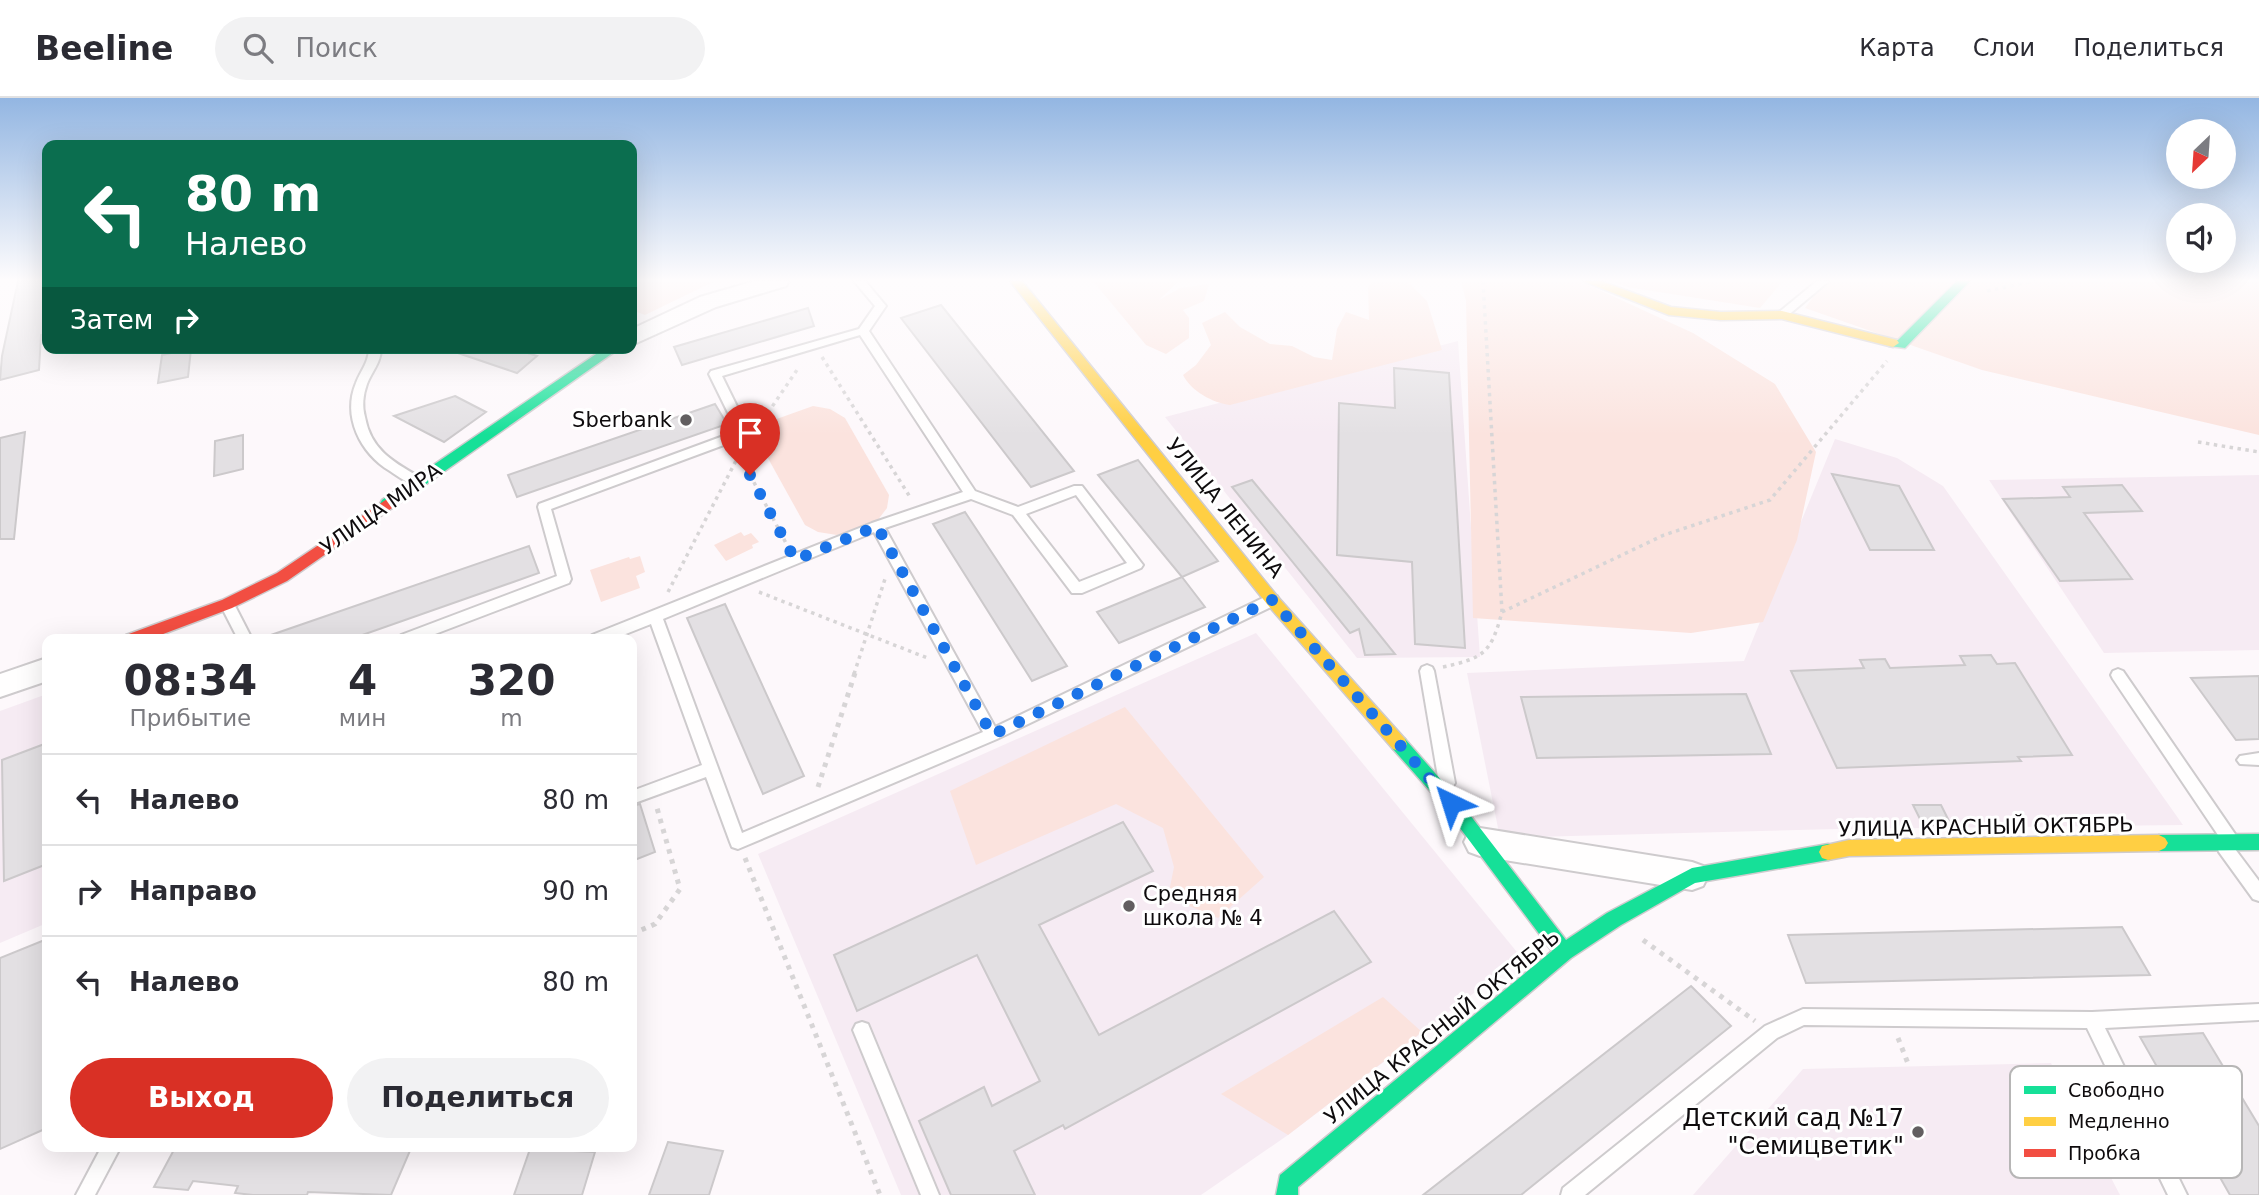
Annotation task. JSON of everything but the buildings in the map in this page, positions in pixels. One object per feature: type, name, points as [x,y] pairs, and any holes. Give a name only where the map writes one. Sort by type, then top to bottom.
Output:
[{"type":"street","name":"УЛИЦА ЛЕНИНА","points":[[1057,332],[1272,600],[1451,803],[1564,952]]},
{"type":"street","points":[[1850,332],[1901,345],[1914,332]]},
{"type":"street","name":"УЛИЦА МИРА","points":[[146,634],[227,604],[282,577],[605,354]]},
{"type":"street","points":[[0,686],[42,671]]},
{"type":"street","points":[[1480,842],[1692,876]]},
{"type":"street","name":"УЛИЦА КРАСНЫЙ ОКТЯБРЬ","points":[[1287,1195],[1287,1182],[1564,952],[1614,919],[1692,876],[1849,848],[2259,842]]},
{"type":"lane","points":[[419,634],[564,579],[544,507],[744,433],[715,374],[859,332]]},
{"type":"lane","points":[[864,332],[971,494],[1018,512],[1077,589],[1136,565],[1078,489],[1018,512]]},
{"type":"lane","points":[[375,354],[376,361],[363,379],[355,403],[364,442],[379,459],[419,482]]},
{"type":"lane","points":[[610,634],[877,526],[971,494]]},
{"type":"lane","points":[[877,526],[992,735]]},
{"type":"lane","points":[[655,617],[738,842],[992,735],[1272,600]]},
{"type":"lane","points":[[227,604],[242,634]]},
{"type":"lane","points":[[1427,671],[1451,803]]},
{"type":"lane","points":[[2118,675],[2259,894]]},
{"type":"lane","points":[[637,796],[710,769]]},
{"type":"lane","points":[[1570,1195],[1771,1032],[1803,1017],[2092,1020],[2259,1012]]},
{"type":"lane","points":[[2092,1020],[2115,1066]]},
{"type":"lane","points":[[862,1030],[930,1195]]},
{"type":"lane","points":[[85,1195],[109,1152]]},
{"type":"lane","points":[[2170,1178],[2178,1195]]},
{"type":"path","points":[[1427,671],[1478,659],[1492,647],[1502,612],[1486,332]]},
{"type":"path","points":[[753,434],[814,345],[919,511]]},
{"type":"path","points":[[1502,612],[1664,535],[1770,500],[1901,345]]},
{"type":"path","points":[[730,438],[795,560]]},
{"type":"path","points":[[2198,442],[2259,452]]},
{"type":"path","points":[[655,617],[746,444]]},
{"type":"path","points":[[810,812],[893,555]]},
{"type":"path","points":[[737,583],[867,636],[954,667]]},
{"type":"path","points":[[637,932],[654,924],[680,888],[652,790]]},
{"type":"path","points":[[738,842],[880,1195]]},
{"type":"path","points":[[1614,919],[1771,1032]]},
{"type":"path","points":[[1890,1018],[1909,1066]]},
{"type":"shaded area","points":[[1135,332],[1189,332],[1189,338],[1166,354],[1146,345]]},
{"type":"shaded area","points":[[1206,332],[1249,332],[1270,344],[1292,346],[1314,357],[1332,360],[1336,332],[1437,332],[1442,350],[1230,405],[1203,395],[1191,386],[1183,375],[1196,365],[1211,345]]},
{"type":"shaded area","points":[[1467,332],[1691,332],[1775,384],[1816,452],[1797,540],[1763,622],[1691,633],[1473,618]]},
{"type":"shaded area","points":[[1874,332],[2259,332],[2259,435],[1982,370]]},
{"type":"shaded area","points":[[1458,341],[1480,657],[1357,658],[1165,417]]},
{"type":"shaded area","points":[[813,406],[830,409],[845,418],[889,495],[887,508],[877,521],[837,535],[818,532],[805,525],[764,451],[762,435],[771,421]]},
{"type":"shaded area","points":[[1835,439],[1897,458],[1943,486],[2183,825],[1837,829],[1500,838],[1467,673],[1744,661]]},
{"type":"shaded area","points":[[2259,475],[2259,650],[2104,653],[1989,480]]},
{"type":"shaded area","points":[[741,532],[744,536],[751,533],[759,542],[752,545],[753,548],[726,561],[714,545]]},
{"type":"shaded area","points":[[640,556],[645,572],[636,576],[640,588],[601,602],[590,570]]},
{"type":"shaded area","name":"Средняя школа № 4","points":[[1256,633],[1521,957],[1288,1135],[1201,1195],[901,1195],[758,854]]},
{"type":"shaded area","points":[[42,696],[42,925],[0,943],[0,711]]},
{"type":"shaded area","points":[[1125,707],[1264,877],[1218,918],[1168,897],[1174,867],[1163,828],[1116,804],[976,865],[950,791]]},
{"type":"shaded area","points":[[1383,997],[1422,1032],[1288,1135],[1221,1094]]},
{"type":"shaded area","name":"Детский сад №17 \"Семицветик\"","points":[[2051,1063],[2053,1066],[2010,1066],[2010,1178],[2111,1178],[2120,1195],[1693,1195],[1803,1069]]},
{"type":"traffic: fast","points":[[1893,343],[1901,345],[1914,332]]},
{"type":"traffic: fast","points":[[387,504],[605,354]]},
{"type":"traffic: fast","points":[[1399,744],[1451,803],[1564,952]]},
{"type":"traffic: fast","points":[[2159,843],[2259,842]]},
{"type":"traffic: fast","points":[[1287,1195],[1287,1182],[1564,952],[1614,919],[1692,876],[1828,852]]},
{"type":"traffic: slow","points":[[1057,332],[1272,600],[1399,744]]},
{"type":"traffic: slow","points":[[1850,332],[1893,343]]},
{"type":"traffic: slow","points":[[1828,852],[1849,848],[2159,843]]},
{"type":"traffic: jam","points":[[146,634],[227,604],[282,577],[387,504]]},
{"type":"place","name":"Sberbank","points":[[686,420]]},
{"type":"place","name":"Средняя школа № 4","points":[[1129,906]]},
{"type":"place","name":"Детский сад №17 \"Семицветик\"","points":[[1918,1132]]},
{"type":"route","points":[[750,475],[795,560],[877,526],[992,735],[1272,600],[1451,803]]}]
